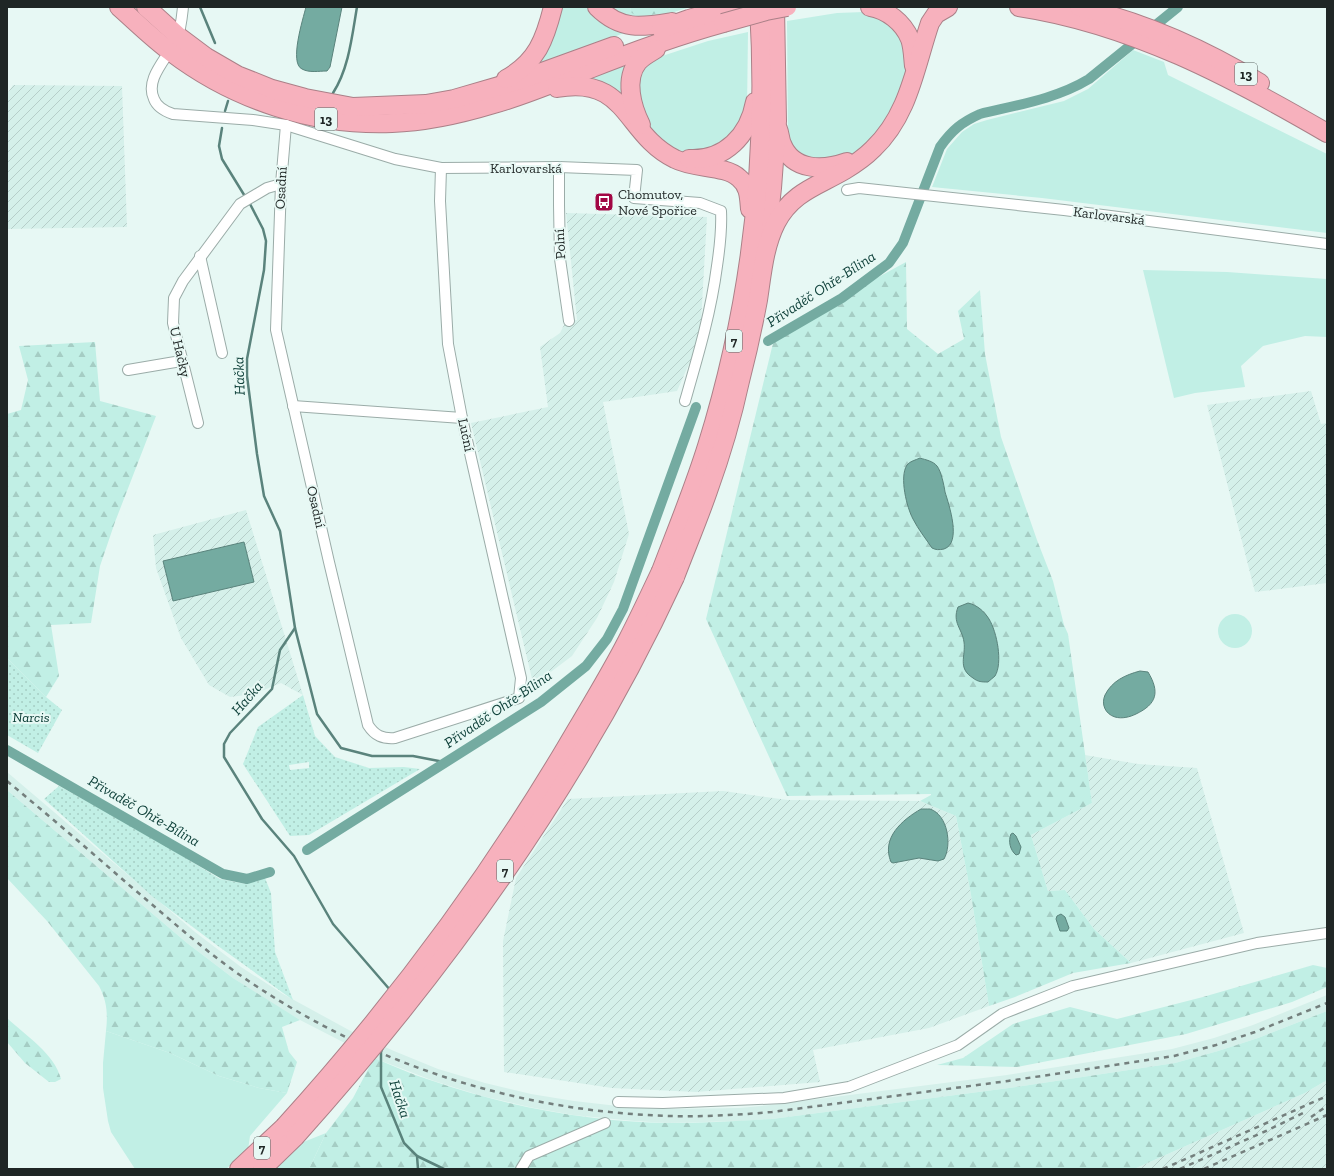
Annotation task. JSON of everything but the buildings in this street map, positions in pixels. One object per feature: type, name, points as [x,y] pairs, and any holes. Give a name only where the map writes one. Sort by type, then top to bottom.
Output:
[{"type":"highway","name":"13","points":[[119,7],[170,52],[205,75],[234,90],[266,104],[299,113],[327,119],[353,122],[392,123],[429,120],[489,106],[525,94],[633,52],[686,26]]},
{"type":"highway","name":"13","points":[[146,7],[178,36],[206,57],[237,75],[272,89],[305,98],[352,107],[426,104],[454,99],[523,79],[725,13],[766,11],[788,7]]},
{"type":"highway","points":[[478,93],[524,68],[540,46],[548,26],[553,7]]},
{"type":"highway","points":[[597,7],[608,16],[630,26],[686,26]]},
{"type":"highway","name":"7","points":[[668,574],[721,397],[744,296],[758,188],[761,121],[759,7]]},
{"type":"highway","name":"7","points":[[262,1169],[333,1071],[391,1001],[454,918],[499,853],[544,784],[668,574],[709,490],[736,402],[765,259],[777,121],[775,7]]},
{"type":"highway","points":[[870,7],[878,8],[887,13],[896,19],[905,29],[910,40],[914,73]]},
{"type":"highway","points":[[765,259],[773,230],[788,204],[804,191],[847,169],[874,148],[892,127],[911,88],[914,73],[930,23],[936,14],[948,7]]},
{"type":"highway","name":"13","points":[[1020,7],[1091,11],[1128,35],[1181,49],[1238,70],[1327,128]]},
{"type":"highway","points":[[686,26],[646,55],[638,62],[632,73],[631,88],[635,110],[644,130],[660,150],[684,159],[702,159],[719,154],[734,143],[746,129],[754,112],[761,72]]},
{"type":"highway","name":"13","points":[[1181,49],[1232,81],[1327,133]]},
{"type":"highway","points":[[525,94],[573,85],[589,86],[602,91],[616,100],[660,150],[676,160],[689,165],[729,172],[739,178],[746,186],[749,194],[752,235]]},
{"type":"highway","points":[[777,121],[782,144],[785,149],[792,158],[805,166],[821,167],[837,165],[854,160],[874,148]]},
{"type":"highway","name":"7","points":[[239,1169],[289,1132]]},
{"type":"street","name":"Karlovarská","points":[[183,7],[178,36],[170,52],[155,73],[151,86],[151,92],[155,102],[163,110],[172,114],[252,120],[286,125],[395,159],[441,168],[560,167],[637,170],[634,198],[700,203],[721,211],[722,230],[713,292],[701,348],[685,401]]},
{"type":"street","name":"Osadní","points":[[286,125],[281,184],[276,330],[368,725],[376,735],[386,739],[395,738],[519,698]]},
{"type":"street","name":"Polní","points":[[560,167],[560,259],[569,321]]},
{"type":"street","name":"Luční","points":[[441,168],[440,201],[448,344],[462,418],[521,678],[519,698]]},
{"type":"street","name":"U Hačky","points":[[198,423],[181,361],[173,323],[174,298],[183,281],[200,256],[240,204],[267,188],[281,184]]},
{"type":"street","name":"Karlovarská","points":[[847,190],[859,188],[928,197],[1064,210],[1327,244]]},
{"type":"street","points":[[200,256],[222,353]]},
{"type":"street","points":[[128,370],[181,361]]},
{"type":"street","points":[[293,406],[462,418]]},
{"type":"street","points":[[618,1102],[663,1103],[784,1098],[849,1087],[958,1045],[1002,1014],[1074,986],[1257,943],[1327,933]]},
{"type":"street","points":[[521,1169],[529,1156],[605,1123]]},
{"type":"shaded area","points":[[306,7],[342,7],[330,67],[327,71],[308,71],[302,69],[298,65],[298,40]]},
{"type":"shaded area","points":[[13,85],[122,86],[127,227],[7,229],[7,94]]},
{"type":"shaded area","points":[[566,213],[707,217],[700,339],[677,391],[603,402],[629,534],[614,582],[597,618],[572,656],[540,680],[533,683],[471,423],[548,407],[540,347],[560,333],[566,321],[577,320]]},
{"type":"shaded area","points":[[1311,391],[1321,424],[1327,423],[1327,583],[1255,592],[1207,405]]},
{"type":"shaded area","points":[[920,458],[935,464],[942,478],[953,523],[952,539],[949,545],[944,549],[938,550],[932,548],[915,523],[906,500],[904,484],[905,470],[908,464]]},
{"type":"shaded area","points":[[246,510],[303,695],[281,683],[254,694],[230,697],[209,685],[181,638],[156,568],[153,535]]},
{"type":"shaded area","points":[[244,542],[254,582],[173,601],[163,561]]},
{"type":"shaded area","points":[[968,603],[983,611],[992,625],[997,639],[999,663],[995,676],[988,682],[980,682],[968,674],[965,670],[963,662],[964,642],[956,613],[958,607]]},
{"type":"shaded area","points":[[1140,671],[1148,672],[1152,679],[1155,691],[1152,702],[1143,710],[1131,716],[1120,718],[1109,714],[1106,711],[1103,702],[1108,690],[1120,679],[1129,674]]},
{"type":"shaded area","points":[[1085,755],[1138,764],[1197,768],[1244,933],[1131,963],[1094,929],[1065,890],[1048,891],[1031,835],[1092,803]]},
{"type":"shaded area","points":[[7,772],[195,932],[241,967],[283,994],[358,1035],[438,1069],[485,1083],[531,1094],[574,1101],[635,1108],[739,1108],[771,1105],[1007,1075],[1172,1049],[1214,1038],[1253,1025],[1327,995],[1327,1011],[1258,1038],[1175,1063],[1009,1088],[772,1119],[740,1121],[669,1123],[573,1115],[482,1096],[434,1081],[374,1058],[276,1006],[233,978],[187,943],[7,790]]},
{"type":"shaded area","points":[[723,791],[788,800],[920,801],[956,816],[971,895],[989,1006],[929,1028],[813,1050],[820,1082],[696,1092],[612,1088],[504,1072],[503,941],[516,878],[568,799]]},
{"type":"shaded area","points":[[921,809],[930,809],[941,817],[947,831],[948,839],[948,846],[944,859],[938,861],[919,858],[893,863],[891,862],[889,845],[891,838],[901,824]]},
{"type":"shaded area","points":[[1013,833],[1021,847],[1019,854],[1016,855],[1012,851],[1010,842],[1011,834]]},
{"type":"shaded area","points":[[1061,914],[1065,917],[1069,928],[1067,931],[1060,931],[1056,919],[1057,916]]},
{"type":"shaded area","points":[[1327,1080],[1327,1169],[1134,1169],[1305,1093]]},
{"type":"green space","points":[[561,7],[587,7],[604,22],[624,33],[532,69]]},
{"type":"green space","points":[[605,7],[631,7],[630,11],[643,17],[674,7],[690,7],[646,21],[639,21]]},
{"type":"green space","points":[[631,7],[674,7],[651,15],[639,16],[630,11]]},
{"type":"green space","points":[[864,12],[884,18],[904,42],[908,73],[887,124],[861,149],[852,154],[830,161],[800,156],[788,139],[787,21],[837,13]]},
{"type":"green space","points":[[748,32],[747,110],[740,125],[716,147],[684,152],[669,148],[650,127],[639,98],[638,75],[650,60],[708,41]]},
{"type":"green space","points":[[1133,50],[1164,62],[1168,75],[1327,154],[1327,233],[1042,198],[932,187],[947,149],[962,132],[974,124],[987,120],[1064,101],[1088,89]]},
{"type":"green space","points":[[632,60],[629,108],[581,81]]},
{"type":"green space","points":[[906,262],[907,329],[938,354],[964,339],[958,311],[980,290],[985,354],[1001,437],[1053,581],[1064,625],[1068,634],[1092,803],[1031,835],[1048,891],[1065,890],[1094,929],[1131,963],[1073,973],[989,1006],[971,895],[956,816],[920,801],[931,794],[787,796],[706,619],[775,335]]},
{"type":"green space","points":[[1143,270],[1227,272],[1327,279],[1327,337],[1305,336],[1263,346],[1241,366],[1245,387],[1195,393],[1174,398]]},
{"type":"green space","points":[[95,342],[100,401],[156,416],[115,522],[100,566],[91,623],[51,625],[59,676],[46,697],[7,658],[7,414],[21,410],[28,380],[19,346]]},
{"type":"green space","points":[[1232,614],[1238,614],[1242,615],[1249,621],[1252,631],[1251,638],[1245,645],[1238,648],[1232,648],[1228,647],[1221,641],[1218,634],[1218,628],[1219,624],[1225,617]]},
{"type":"green space","name":"Narcis","points":[[7,658],[46,697],[62,710],[38,753],[7,735]]},
{"type":"green space","points":[[303,695],[315,736],[335,757],[369,768],[404,767],[420,769],[309,835],[290,836],[243,764],[258,727]],"holes":[[[309,762],[309,768],[290,770],[289,765]]]},
{"type":"green space","points":[[59,786],[143,832],[220,879],[246,884],[265,878],[271,893],[275,952],[293,1000],[153,897],[44,799]]},
{"type":"green space","points":[[7,790],[187,943],[233,978],[300,1020],[282,1027],[289,1052],[297,1062],[287,1093],[259,1088],[219,1076],[170,1053],[106,1031],[106,1008],[104,997],[99,986],[47,921],[7,878]]},
{"type":"green space","points":[[1313,965],[1327,968],[1327,987],[1292,1002],[1186,1034],[1017,1067],[937,1065],[963,1058],[1013,1024],[1070,1007],[1117,1019],[1203,997]]},
{"type":"green space","points":[[1327,1011],[1327,1080],[1305,1093],[1134,1169],[309,1169],[326,1133],[353,1098],[374,1058],[418,1076],[461,1090],[550,1111],[610,1120],[640,1122],[682,1123],[734,1121],[772,1119],[1009,1088],[1175,1063],[1258,1038]]},
{"type":"green space","points":[[7,1018],[46,1053],[53,1061],[61,1079],[55,1082],[49,1082],[25,1063],[7,1042]]},
{"type":"green space","points":[[106,1031],[170,1053],[219,1076],[259,1088],[287,1093],[250,1136],[248,1150],[226,1169],[135,1169],[111,1132],[108,1121],[103,1088],[103,1063]]},
{"type":"green space","points":[[326,1133],[309,1169],[275,1169],[301,1143]]},
{"type":"waterway","name":"Hačka","points":[[200,7],[215,43]]},
{"type":"waterway","points":[[333,93],[343,73],[357,7]]},
{"type":"waterway","name":"Přivaděč Ohře-Bílina","points":[[768,341],[842,298],[889,263],[903,243],[940,147],[958,127],[980,114],[1063,92],[1089,79],[1178,7]]},
{"type":"waterway","name":"Hačka","points":[[225,111],[228,101]]},
{"type":"waterway","name":"Hačka","points":[[222,128],[219,146],[222,159],[246,198]]},
{"type":"waterway","name":"Hačka","points":[[249,202],[263,229],[266,241],[264,270],[247,359],[247,376],[264,496],[280,531],[295,628],[280,650],[272,689],[230,733],[224,744],[224,757],[262,819],[294,856],[333,924],[391,991]]},
{"type":"waterway","name":"Přivaděč Ohře-Bílina","points":[[307,850],[541,702],[586,666],[607,639],[623,609],[696,407]]},
{"type":"waterway","points":[[295,628],[317,714],[341,748],[372,756],[413,756],[444,762]]},
{"type":"waterway","name":"Přivaděč Ohře-Bílina","points":[[7,750],[223,874],[247,879],[270,872]]},
{"type":"waterway","name":"Hačka","points":[[383,1047],[381,1052],[381,1087],[404,1143],[417,1156],[444,1169]]},
{"type":"waterway","points":[[417,1156],[418,1169]]},
{"type":"railway","points":[[7,781],[209,952],[237,973],[286,1004],[336,1032],[388,1056],[442,1076],[497,1092],[553,1104],[610,1112],[668,1116],[720,1116],[772,1112],[1008,1081],[1174,1056],[1216,1045],[1255,1032],[1327,1003]]},
{"type":"railway","points":[[1163,1169],[1327,1096]]},
{"type":"railway","points":[[1311,1117],[1327,1106]]},
{"type":"railway","points":[[1180,1169],[1303,1113]]},
{"type":"railway","points":[[1204,1169],[1327,1115]]},
{"type":"place","name":"Chomutov, Nové Spořice","points":[[604,202]]}]
